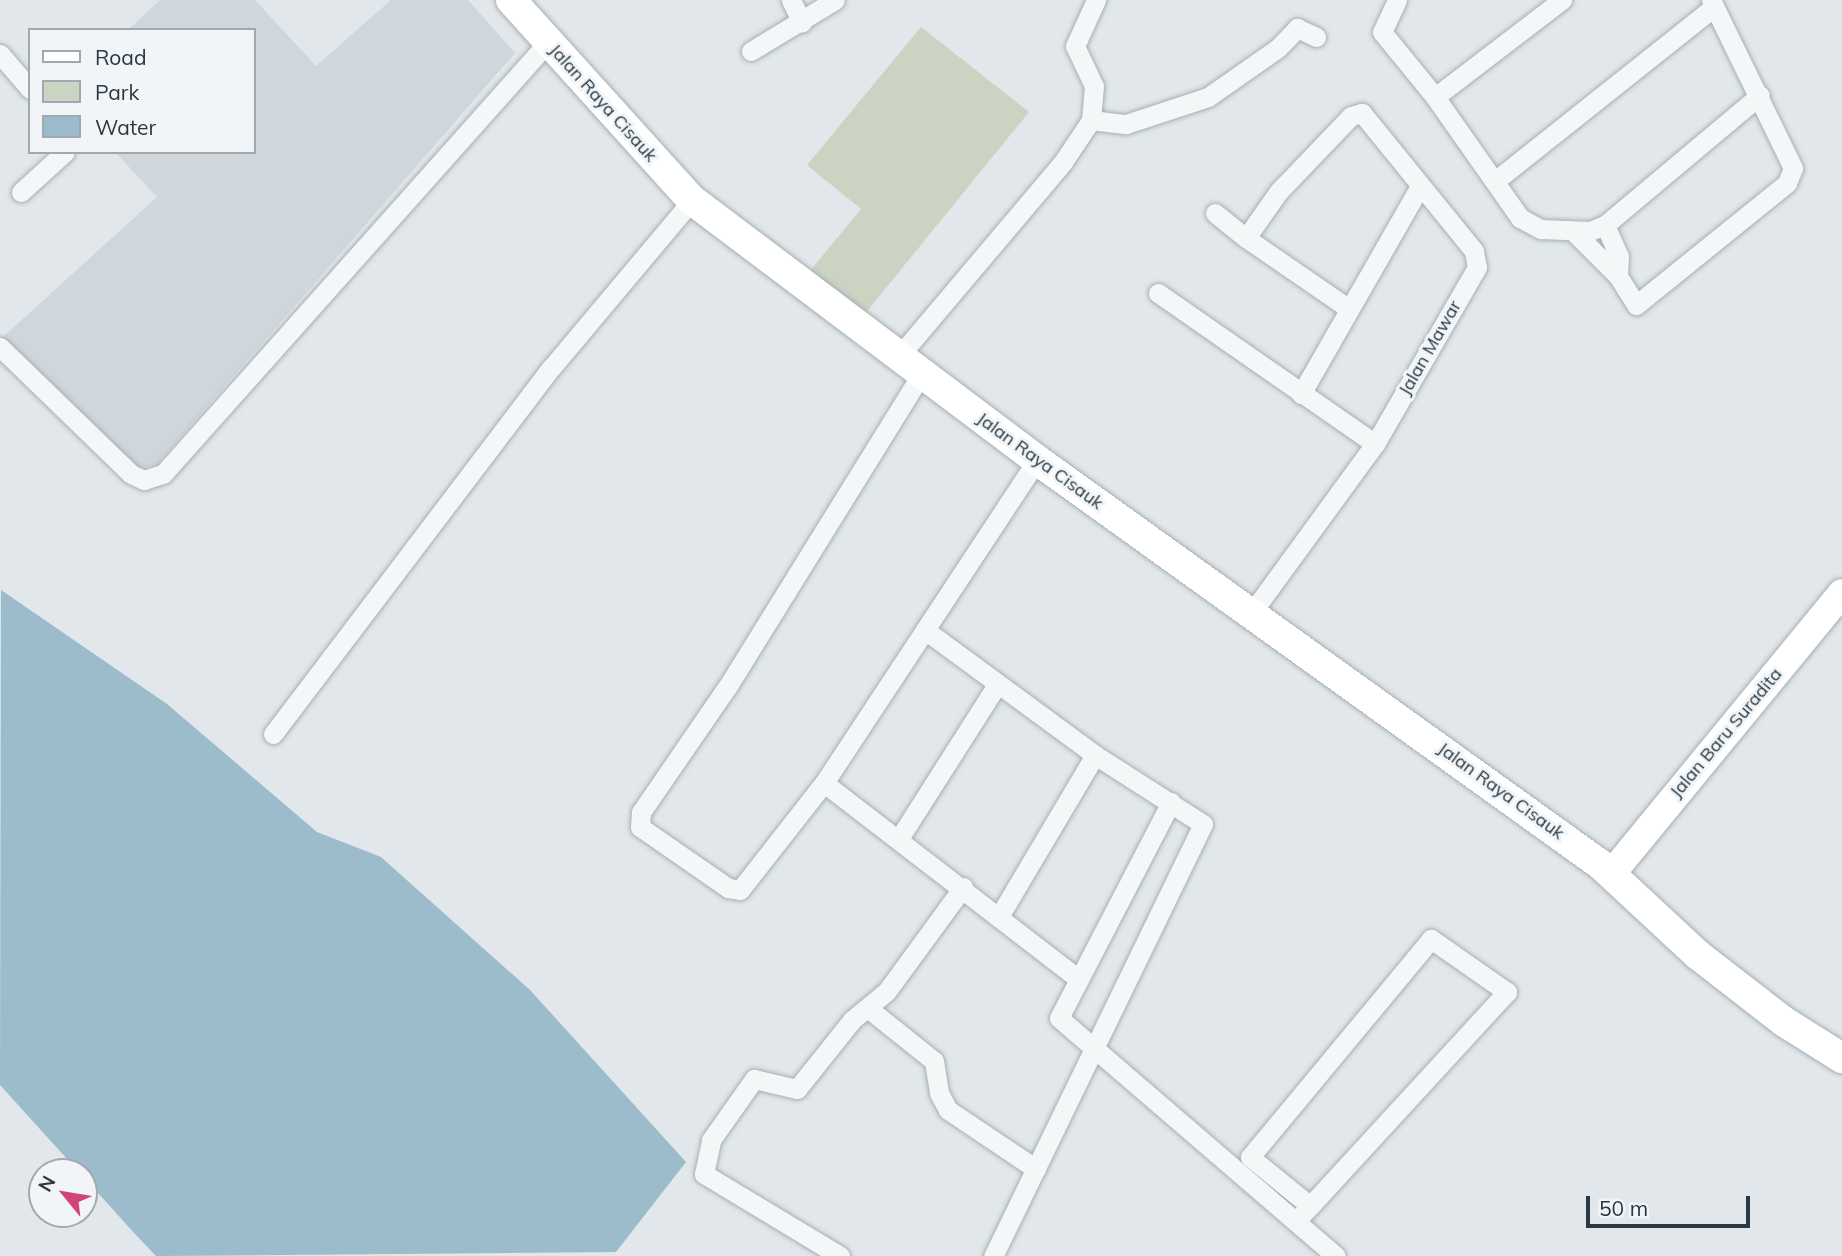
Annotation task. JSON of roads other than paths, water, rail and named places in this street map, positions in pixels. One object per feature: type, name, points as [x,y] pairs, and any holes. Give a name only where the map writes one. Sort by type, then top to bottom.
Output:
[{"type":"main road","name":"Jalan Raya Cisauk","points":[[511,0],[692,200],[1037,460],[1253,611],[1612,873],[1698,955],[1783,1021],[1842,1058]]},
{"type":"main road","name":"Jalan Baru Suradita","points":[[1612,873],[1842,593]]},
{"type":"street","points":[[791,0],[802,23]]},
{"type":"street","points":[[751,51],[802,23],[835,0]]},
{"type":"street","points":[[1037,460],[824,783],[740,890],[728,888],[640,827],[638,820],[911,364],[1063,162],[1091,120],[1094,86],[1074,46],[1096,0]]},
{"type":"street","points":[[1397,0],[1382,32],[1435,97],[1520,218],[1541,229],[1574,232],[1605,225],[1760,95]]},
{"type":"street","points":[[1435,97],[1562,0]]},
{"type":"street","points":[[1496,181],[1712,4],[1760,95],[1793,168],[1787,183],[1636,304],[1618,276],[1574,232]]},
{"type":"street","points":[[1091,120],[1125,124],[1208,97],[1278,48],[1297,28],[1316,37]]},
{"type":"street","points":[[0,347],[131,474],[144,480],[163,474],[548,42]]},
{"type":"street","points":[[0,54],[28,87]]},
{"type":"street","name":"Jalan Mawar","points":[[1246,238],[1279,191],[1338,128],[1362,113],[1474,251],[1477,267],[1375,444],[1253,611]]},
{"type":"street","points":[[21,192],[63,154]]},
{"type":"street","points":[[1301,394],[1420,186]]},
{"type":"street","points":[[273,734],[552,367],[692,200]]},
{"type":"street","points":[[1215,213],[1246,238],[1348,308]]},
{"type":"street","points":[[1605,225],[1619,256],[1618,276]]},
{"type":"street","points":[[1158,293],[1375,444]]},
{"type":"street","points":[[925,630],[1095,755],[1199,817],[1204,831],[993,1256]]},
{"type":"street","points":[[900,837],[997,685]]},
{"type":"street","points":[[1000,915],[1095,755]]},
{"type":"street","points":[[824,783],[900,837],[1076,977]]},
{"type":"street","points":[[1171,802],[1076,977],[1059,1018],[1097,1046],[1336,1256]]},
{"type":"street","points":[[840,1256],[712,1181],[703,1170],[719,1125],[754,1079],[797,1089],[852,1020],[869,1009],[963,887]]},
{"type":"street","points":[[1296,1221],[1310,1206],[1507,992],[1432,939],[1250,1157],[1310,1206]]},
{"type":"street","points":[[869,1009],[934,1061],[939,1093],[948,1110],[1036,1169]]},
{"type":"water","points":[[1,590],[167,704],[317,832],[381,857],[530,990],[686,1162],[616,1252],[156,1256],[98,1193],[98,1158],[66,1158],[0,1085]]}]
